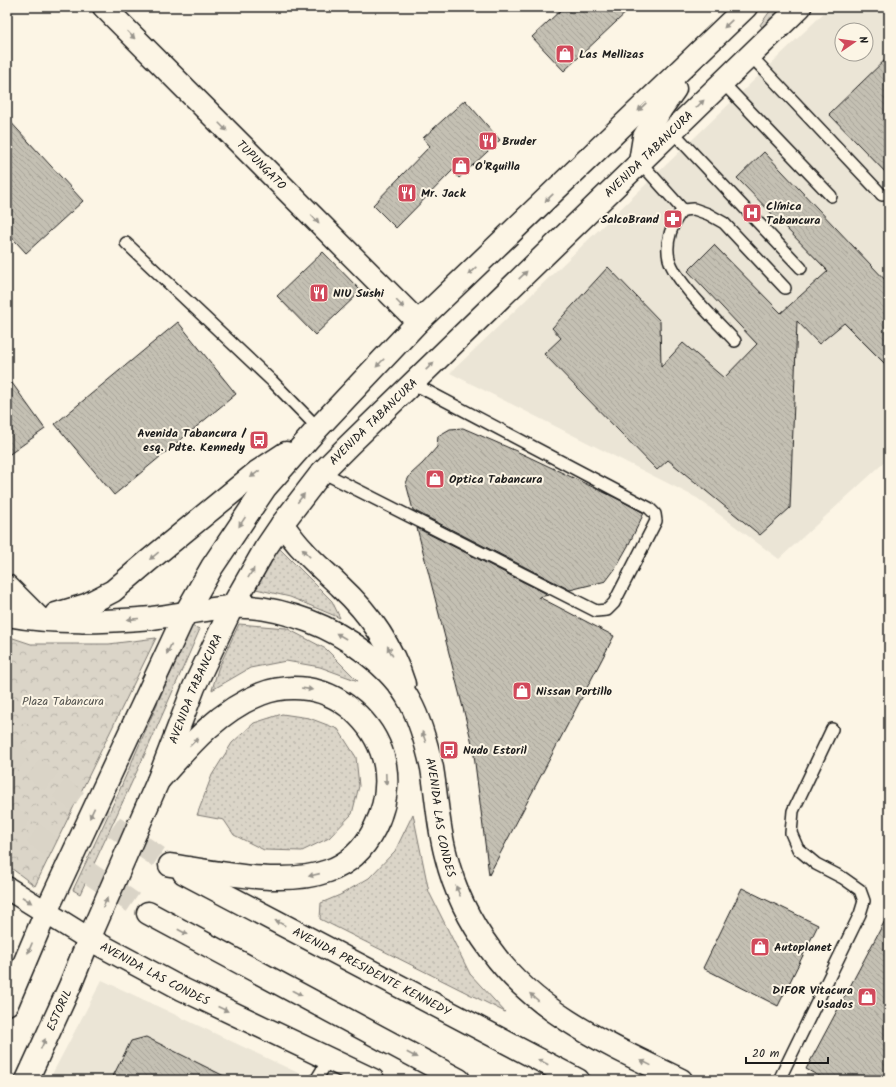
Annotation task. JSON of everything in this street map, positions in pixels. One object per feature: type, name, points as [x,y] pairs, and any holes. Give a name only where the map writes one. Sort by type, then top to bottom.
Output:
[{"type":"main road","name":"TUPUNGATO","points":[[104,7],[418,322]]},
{"type":"main road","points":[[9,993],[185,614],[212,567],[265,488],[314,433],[418,322],[746,7]]},
{"type":"main road","name":"AVENIDA TABANCURA","points":[[89,939],[158,781],[194,688],[232,607],[265,549],[282,524],[322,472],[800,7]]},
{"type":"main road","points":[[640,162],[644,137],[661,109],[710,41]]},
{"type":"main road","points":[[7,586],[40,619],[86,605],[113,591],[257,472],[314,433]]},
{"type":"main road","points":[[282,524],[303,550],[341,586],[368,616],[382,635],[402,678],[409,701]]},
{"type":"main road","name":"AVENIDA LAS CONDES","points":[[7,615],[84,622],[185,614],[232,607],[261,608],[285,613],[308,621],[349,641],[378,664],[398,685],[409,701],[426,744],[432,769],[439,826],[446,857],[456,887],[465,907],[488,948],[522,987],[558,1015],[585,1032],[681,1080]]},
{"type":"main road","name":"AVENIDA PRESIDENTE KENNEDY","points":[[158,781],[189,746],[210,726],[245,702],[262,694],[279,689],[298,688],[329,695],[340,701],[363,720],[380,749],[385,765],[386,782],[384,799],[374,830],[358,852],[345,863],[329,871],[301,878],[277,878],[242,875],[168,863],[578,1080]]},
{"type":"main road","name":"AVENIDA LAS CONDES","points":[[7,888],[89,939],[182,989],[328,1059],[349,1075],[373,1080]]},
{"type":"main road","points":[[148,914],[459,1080]]},
{"type":"main road","name":"ESTORIL","points":[[27,1080],[70,986],[89,939]]},
{"type":"lane","points":[[751,56],[882,195]]},
{"type":"lane","points":[[722,82],[831,196]]},
{"type":"lane","points":[[672,131],[801,268]]},
{"type":"lane","points":[[640,162],[683,210]]},
{"type":"lane","points":[[735,341],[692,294],[676,274],[669,258],[668,245],[671,232],[677,217],[683,210],[694,209],[708,214],[724,223],[785,288]]},
{"type":"lane","points":[[126,243],[272,381],[314,433]]},
{"type":"lane","points":[[322,472],[596,611],[607,610],[614,603],[656,521],[655,514],[649,508],[412,383]]},
{"type":"lane","points":[[779,1080],[860,914],[864,901],[860,890],[843,878],[816,864],[798,849],[791,833],[793,811],[832,729]]},
{"type":"lane","points":[[316,1080],[328,1059]]},
{"type":"shaded area","name":"Clínica Tabancura","points":[[830,7],[889,7],[889,458],[779,559],[697,498],[450,373]]},
{"type":"shaded area","points":[[102,980],[313,1080],[49,1080]]},
{"type":"green space","points":[[773,7],[783,7],[763,28],[760,25]]},
{"type":"green space","points":[[278,547],[332,601],[340,618],[290,597],[256,589]]},
{"type":"green space","points":[[239,624],[286,628],[326,649],[358,681],[320,667],[286,661],[250,668],[212,690],[218,669]]},
{"type":"green space","points":[[191,626],[200,629],[150,743],[80,894],[73,890],[117,796]]},
{"type":"green space","name":"Plaza Tabancura","points":[[7,636],[31,644],[109,644],[156,638],[35,886],[7,865]]},
{"type":"green space","points":[[282,714],[309,718],[338,729],[356,757],[359,786],[352,814],[329,838],[302,851],[264,850],[234,835],[224,820],[197,815],[212,775],[232,743],[254,723]]},
{"type":"green space","points":[[413,814],[429,892],[470,974],[505,1012],[320,919],[321,903],[340,895],[369,878],[395,851]]},
{"type":"building","name":"Las Mellizas","points":[[564,7],[632,7],[564,71],[532,37]]},
{"type":"building","points":[[889,56],[889,176],[829,114]]},
{"type":"building","points":[[465,100],[500,140],[459,178],[453,170],[396,228],[373,205],[430,146],[423,138]]},
{"type":"building","points":[[7,118],[83,201],[26,253],[7,232]]},
{"type":"building","points":[[764,152],[889,284],[889,368],[844,323],[819,344],[797,321],[790,508],[760,535],[668,460],[657,470],[544,354],[561,338],[552,328],[608,267],[660,321],[661,367],[683,343],[724,378],[757,344],[688,271],[714,245],[781,313],[828,271],[737,178]]},
{"type":"building","name":"NIU Sushi","points":[[323,252],[361,291],[315,335],[277,296]]},
{"type":"building","points":[[178,322],[236,394],[114,495],[55,424]]},
{"type":"building","points":[[7,376],[45,429],[7,456]]},
{"type":"building","points":[[463,428],[514,450],[616,498],[644,513],[628,546],[615,569],[606,581],[570,590],[413,510],[406,483],[410,475],[437,447],[438,436],[450,429]]},
{"type":"building","name":"Nissan Portillo","points":[[417,528],[549,595],[539,597],[614,636],[489,875],[473,747]]},
{"type":"building","name":"Autoplanet","points":[[742,888],[818,925],[778,1006],[703,968]]},
{"type":"building","name":"DIFOR Vitacura Usados","points":[[889,913],[889,1080],[826,1080],[806,1069]]},
{"type":"building","points":[[146,1037],[232,1080],[111,1080],[131,1041]]},
{"type":"tunnel","points":[[7,748],[125,835],[166,862]]},
{"type":"tunnel","points":[[7,814],[68,859],[148,913]]},
{"type":"place","name":"Las Mellizas","points":[[565,54]]},
{"type":"place","name":"Bruder","points":[[488,141]]},
{"type":"place","name":"O'Rquilla","points":[[461,166]]},
{"type":"place","name":"Mr. Jack","points":[[407,193]]},
{"type":"place","name":"Clínica Tabancura","points":[[752,213]]},
{"type":"place","name":"SalcoBrand","points":[[673,219]]},
{"type":"place","name":"NIU Sushi","points":[[319,293]]},
{"type":"place","name":"Avenida Tabancura / esq. Pdte. Kennedy","points":[[259,440]]},
{"type":"place","name":"Optica Tabancura","points":[[435,479]]},
{"type":"place","name":"Nissan Portillo","points":[[522,691]]},
{"type":"place","name":"Nudo Estoril","points":[[449,750]]},
{"type":"place","name":"Autoplanet","points":[[760,947]]},
{"type":"place","name":"DIFOR Vitacura Usados","points":[[867,997]]}]
